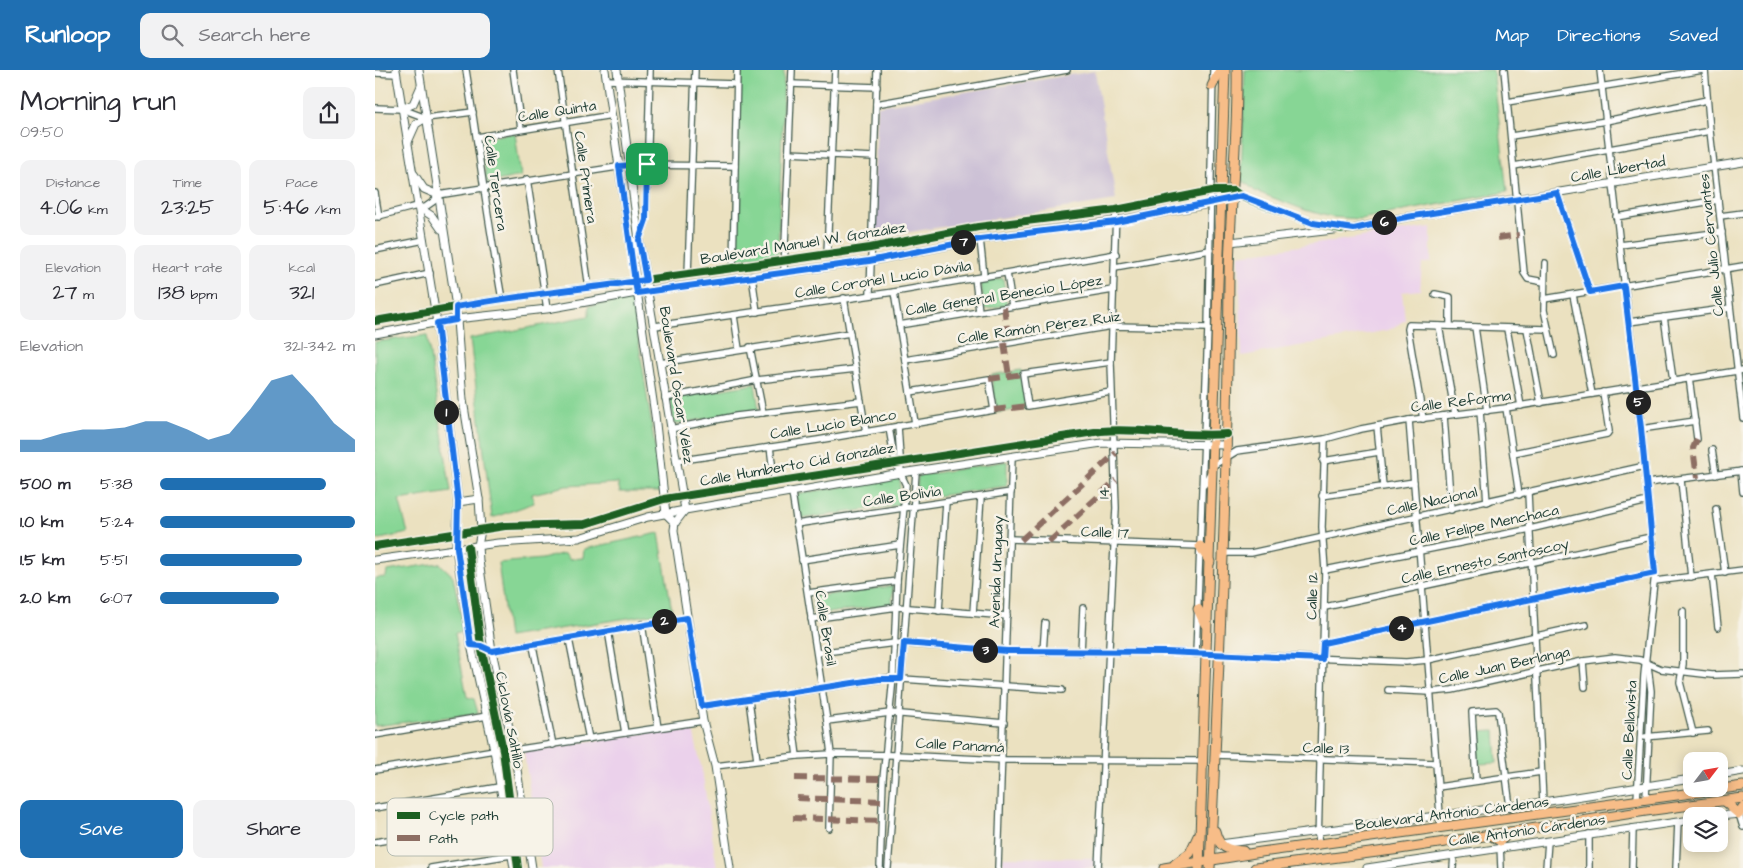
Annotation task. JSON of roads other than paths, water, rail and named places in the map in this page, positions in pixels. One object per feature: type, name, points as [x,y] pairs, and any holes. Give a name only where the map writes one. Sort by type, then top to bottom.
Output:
[{"type":"main road","points":[[1212,86],[1220,70]]},
{"type":"main road","points":[[1199,865],[1214,440],[1216,191],[1225,70]]},
{"type":"main road","points":[[1210,864],[1214,828],[1218,653],[1224,553],[1230,242],[1236,196],[1237,70]]},
{"type":"main road","points":[[1200,546],[1210,562]]},
{"type":"main road","points":[[1198,609],[1207,628]]},
{"type":"main road","name":"Boulevard Antonio Cárdenas","points":[[1165,868],[1210,864],[1261,852],[1486,821],[1532,817],[1642,799],[1743,786]]},
{"type":"main road","name":"Boulevard Antonio Cárdenas","points":[[1255,868],[1310,862],[1490,834],[1500,841],[1510,832],[1743,798]]},
{"type":"main road","points":[[1724,801],[1742,812]]},
{"type":"main road","points":[[1500,841],[1507,825],[1532,817]]},
{"type":"main road","points":[[1486,821],[1500,841]]},
{"type":"main road","points":[[1165,868],[1183,859],[1189,853],[1201,825]]},
{"type":"main road","points":[[1214,828],[1220,844],[1230,851],[1261,852]]},
{"type":"street","points":[[419,70],[456,307],[463,400],[479,499],[481,530],[478,546],[492,651],[514,750],[521,798]]},
{"type":"street","name":"Calle Tercera","points":[[466,70],[477,137],[482,188],[501,298]]},
{"type":"street","points":[[513,70],[521,129]]},
{"type":"street","name":"Calle Primera","points":[[558,70],[589,288]]},
{"type":"street","name":"Boulevard Óscar Vélez","points":[[605,70],[655,415],[666,514]]},
{"type":"street","name":"Boulevard Óscar Vélez","points":[[617,70],[639,240],[685,510]]},
{"type":"street","points":[[639,240],[646,220],[650,70]]},
{"type":"street","points":[[688,274],[695,70]]},
{"type":"street","points":[[733,268],[737,70]]},
{"type":"street","points":[[784,271],[792,70]]},
{"type":"street","points":[[827,254],[835,70]]},
{"type":"street","points":[[870,294],[869,261],[877,70]]},
{"type":"street","points":[[876,104],[1067,70]]},
{"type":"street","points":[[1213,70],[1216,191]]},
{"type":"street","points":[[1504,70],[1525,275],[1529,279],[1544,282]]},
{"type":"street","name":"Calle Bellavista","points":[[1600,70],[1641,428],[1655,573],[1647,663],[1651,691],[1638,787],[1642,799]]},
{"type":"street","points":[[1507,102],[1704,70]]},
{"type":"street","name":"Calle Julio Cervantes","points":[[1704,70],[1730,308],[1740,370],[1743,418]]},
{"type":"street","points":[[375,74],[397,72],[417,206],[430,273],[433,311],[437,323],[458,502],[457,548],[471,645],[494,750],[501,798]]},
{"type":"street","points":[[607,80],[695,81],[737,84]]},
{"type":"street","points":[[791,84],[877,88]]},
{"type":"street","points":[[402,109],[413,104],[421,86]]},
{"type":"street","points":[[1511,136],[1605,121],[1707,100]]},
{"type":"street","points":[[375,108],[402,109],[426,118]]},
{"type":"street","points":[[407,145],[416,124],[426,118],[473,112]]},
{"type":"street","name":"Calle Quinta","points":[[477,137],[565,121],[612,115]]},
{"type":"street","points":[[1514,166],[1710,132]]},
{"type":"street","points":[[788,153],[874,157]]},
{"type":"street","name":"Calle Libertad","points":[[1230,242],[1354,229],[1401,218],[1743,162]]},
{"type":"street","points":[[411,167],[424,190],[438,194],[619,166],[691,164],[735,166]]},
{"type":"street","points":[[527,180],[547,310]]},
{"type":"street","name":"Boulevard Manuel W. González","points":[[375,321],[501,298],[733,268],[870,248],[987,226],[1116,210],[1216,191],[1236,196]]},
{"type":"street","points":[[1557,193],[1590,292]]},
{"type":"street","points":[[375,194],[377,217],[417,206],[423,208],[434,201],[438,194]]},
{"type":"street","points":[[1236,196],[1313,223],[1342,229]]},
{"type":"street","name":"Boulevard Manuel W. González","points":[[375,334],[456,320],[547,310],[648,291],[784,271],[869,261],[980,239],[1116,222],[1216,202],[1236,196]]},
{"type":"street","points":[[1616,217],[1718,200]]},
{"type":"street","points":[[1196,654],[1210,250],[1216,202]]},
{"type":"street","points":[[417,206],[432,216],[443,231]]},
{"type":"street","name":"14","points":[[1099,868],[1115,544],[1111,362],[1116,210]]},
{"type":"street","points":[[1720,216],[1743,213]]},
{"type":"street","points":[[1620,245],[1722,232]]},
{"type":"street","points":[[980,239],[984,276]]},
{"type":"street","points":[[375,250],[424,240]]},
{"type":"street","points":[[1115,267],[1210,250]]},
{"type":"street","name":"Calle Coronel Lucio Dávila","points":[[655,326],[894,292],[1115,254]]},
{"type":"street","points":[[1545,263],[1544,299],[1553,355]]},
{"type":"street","points":[[1544,299],[1743,266]]},
{"type":"street","points":[[375,286],[430,273]]},
{"type":"street","points":[[1007,273],[1012,306]]},
{"type":"street","points":[[752,276],[757,312]]},
{"type":"street","points":[[975,278],[979,311]]},
{"type":"street","name":"Calle General Benecio López","points":[[899,325],[1113,290]]},
{"type":"street","points":[[894,292],[915,424]]},
{"type":"street","points":[[1435,294],[1450,297],[1450,326]]},
{"type":"street","points":[[1573,295],[1592,394]]},
{"type":"street","points":[[844,298],[866,432]]},
{"type":"street","points":[[1629,322],[1730,308]]},
{"type":"street","points":[[734,316],[739,349]]},
{"type":"street","points":[[1664,317],[1673,380]]},
{"type":"street","points":[[1423,419],[1408,326],[1415,324],[1548,329]]},
{"type":"street","name":"Calle Ramón Pérez Ruiz","points":[[905,360],[1112,326],[1208,328]]},
{"type":"street","points":[[1439,326],[1455,414]]},
{"type":"street","points":[[1475,327],[1487,411]]},
{"type":"street","points":[[1507,328],[1521,406]]},
{"type":"street","points":[[1527,329],[1541,403]]},
{"type":"street","points":[[660,363],[750,347],[850,333]]},
{"type":"street","points":[[750,347],[763,413]]},
{"type":"street","points":[[1111,362],[1023,374],[1028,406],[1111,392]]},
{"type":"street","points":[[665,398],[757,380],[855,369]]},
{"type":"street","name":"Calle Reforma","points":[[1202,489],[1213,465],[1227,455],[1237,451],[1325,440],[1377,426],[1409,420],[1541,403],[1740,370]]},
{"type":"street","points":[[1689,377],[1697,439]]},
{"type":"street","name":"Calle Lucio Blanco","points":[[675,460],[866,432],[994,410],[989,378],[910,392]]},
{"type":"street","points":[[1513,453],[1608,434],[1603,392]]},
{"type":"street","points":[[671,429],[763,413],[861,401]]},
{"type":"street","points":[[1506,408],[1519,495]]},
{"type":"street","points":[[1480,412],[1487,502]]},
{"type":"street","points":[[655,415],[668,414]]},
{"type":"street","points":[[1444,416],[1451,510]]},
{"type":"street","points":[[1409,420],[1424,587],[1441,827]]},
{"type":"street","points":[[1641,428],[1695,421]]},
{"type":"street","points":[[898,426],[898,461]]},
{"type":"street","points":[[1377,426],[1383,486]]},
{"type":"street","points":[[880,868],[880,829],[893,678],[897,581],[906,485],[889,428]]},
{"type":"street","name":"Calle Humberto Cid González","points":[[375,546],[505,526],[585,524],[664,499],[898,461],[1113,430],[1204,436],[1227,445]]},
{"type":"street","name":"Calle Humberto Cid González","points":[[375,560],[457,548],[579,538],[685,510],[901,473],[1114,442],[1204,444],[1227,434]]},
{"type":"street","name":"Calle 12","points":[[1318,844],[1325,607],[1322,496],[1325,440]]},
{"type":"street","points":[[1018,443],[1020,456]]},
{"type":"street","points":[[770,447],[774,478]]},
{"type":"street","points":[[1712,450],[1716,475]]},
{"type":"street","points":[[1323,462],[1379,452]]},
{"type":"street","name":"Avenida Uruguay","points":[[998,868],[1007,651],[1012,457]]},
{"type":"street","name":"Calle Nacional","points":[[1224,553],[1251,553],[1645,466]]},
{"type":"street","points":[[1647,483],[1742,471],[1743,492]]},
{"type":"street","points":[[888,868],[912,507],[916,472]]},
{"type":"street","points":[[1681,480],[1691,577]]},
{"type":"street","points":[[1322,496],[1414,482]]},
{"type":"street","name":"Calle Bolivia","points":[[796,524],[1011,492]]},
{"type":"street","name":"Calle Brasil","points":[[792,493],[831,754],[829,828]]},
{"type":"street","points":[[1528,493],[1543,802]]},
{"type":"street","points":[[973,613],[981,497]]},
{"type":"street","points":[[458,502],[479,499]]},
{"type":"street","name":"Calle Felipe Menchaca","points":[[1325,570],[1530,529],[1648,501]]},
{"type":"street","points":[[939,610],[946,502]]},
{"type":"street","points":[[1716,509],[1725,573]]},
{"type":"street","points":[[675,523],[685,510]]},
{"type":"street","points":[[666,514],[675,523],[703,721],[715,766],[730,868]]},
{"type":"street","name":"Calle Ernesto Santoscoy","points":[[1325,607],[1651,537]]},
{"type":"street","name":"Calle 17","points":[[1010,539],[1200,546]]},
{"type":"street","points":[[802,560],[900,545]]},
{"type":"street","points":[[1655,581],[1743,570]]},
{"type":"street","points":[[1323,643],[1426,623],[1655,573]]},
{"type":"street","points":[[1712,574],[1718,628]]},
{"type":"street","points":[[808,593],[897,581]]},
{"type":"street","points":[[811,619],[897,607],[1007,616]]},
{"type":"street","points":[[1081,653],[1083,608]]},
{"type":"street","points":[[1683,611],[1680,682],[1693,733]]},
{"type":"street","points":[[471,645],[481,646],[492,651],[533,646],[608,630],[687,618]]},
{"type":"street","points":[[642,624],[658,728]]},
{"type":"street","points":[[1043,652],[1045,624]]},
{"type":"street","points":[[817,653],[904,643],[1007,651],[1218,653],[1392,662],[1428,660],[1586,625]]},
{"type":"street","points":[[608,630],[625,733]]},
{"type":"street","points":[[569,639],[589,739]]},
{"type":"street","points":[[533,646],[553,745]]},
{"type":"street","name":"Calle Juan Berlanga","points":[[1389,690],[1430,692],[1463,689],[1583,661],[1615,658],[1635,659],[1661,669],[1725,675],[1743,674]]},
{"type":"street","name":"Calle Juan Berlanga","points":[[1583,661],[1585,687]]},
{"type":"street","points":[[702,706],[893,678],[1062,690]]},
{"type":"street","points":[[789,694],[797,756]]},
{"type":"street","points":[[749,700],[757,760]]},
{"type":"street","points":[[1476,781],[1471,714],[1475,710],[1496,710],[1498,712],[1510,807]]},
{"type":"street","points":[[827,721],[898,713],[1004,723]]},
{"type":"street","points":[[375,734],[487,716]]},
{"type":"street","points":[[375,770],[494,750],[514,750],[553,745],[703,721]]},
{"type":"street","points":[[1645,737],[1708,731]]},
{"type":"street","name":"Calle Bellavista","points":[[1642,799],[1647,786],[1645,737]]},
{"type":"street","name":"Calle Panamá","points":[[715,766],[757,760],[831,754],[1002,760],[1204,761]]},
{"type":"street","name":"Calle 13","points":[[1216,755],[1436,764]]},
{"type":"street","points":[[1728,774],[1743,771]]},
{"type":"street","points":[[1437,787],[1541,772]]},
{"type":"street","name":"Calle Antonio Cárdenas","points":[[1220,844],[1510,807],[1683,780]]},
{"type":"street","points":[[434,798],[499,787]]},
{"type":"street","points":[[1728,814],[1742,812],[1743,827]]},
{"type":"street","name":"Calle Antonio Cárdenas","points":[[1367,868],[1409,864],[1454,855],[1500,841],[1547,841],[1683,821]]},
{"type":"street","points":[[1675,868],[1678,822]]},
{"type":"street","points":[[1632,868],[1633,828]]},
{"type":"street","points":[[880,829],[890,829]]},
{"type":"street","points":[[1589,834],[1589,868]]},
{"type":"street","points":[[1500,841],[1501,868]]},
{"type":"street","points":[[1546,868],[1547,841]]},
{"type":"street","points":[[1453,868],[1454,855]]},
{"type":"street","points":[[431,868],[505,856]]}]
